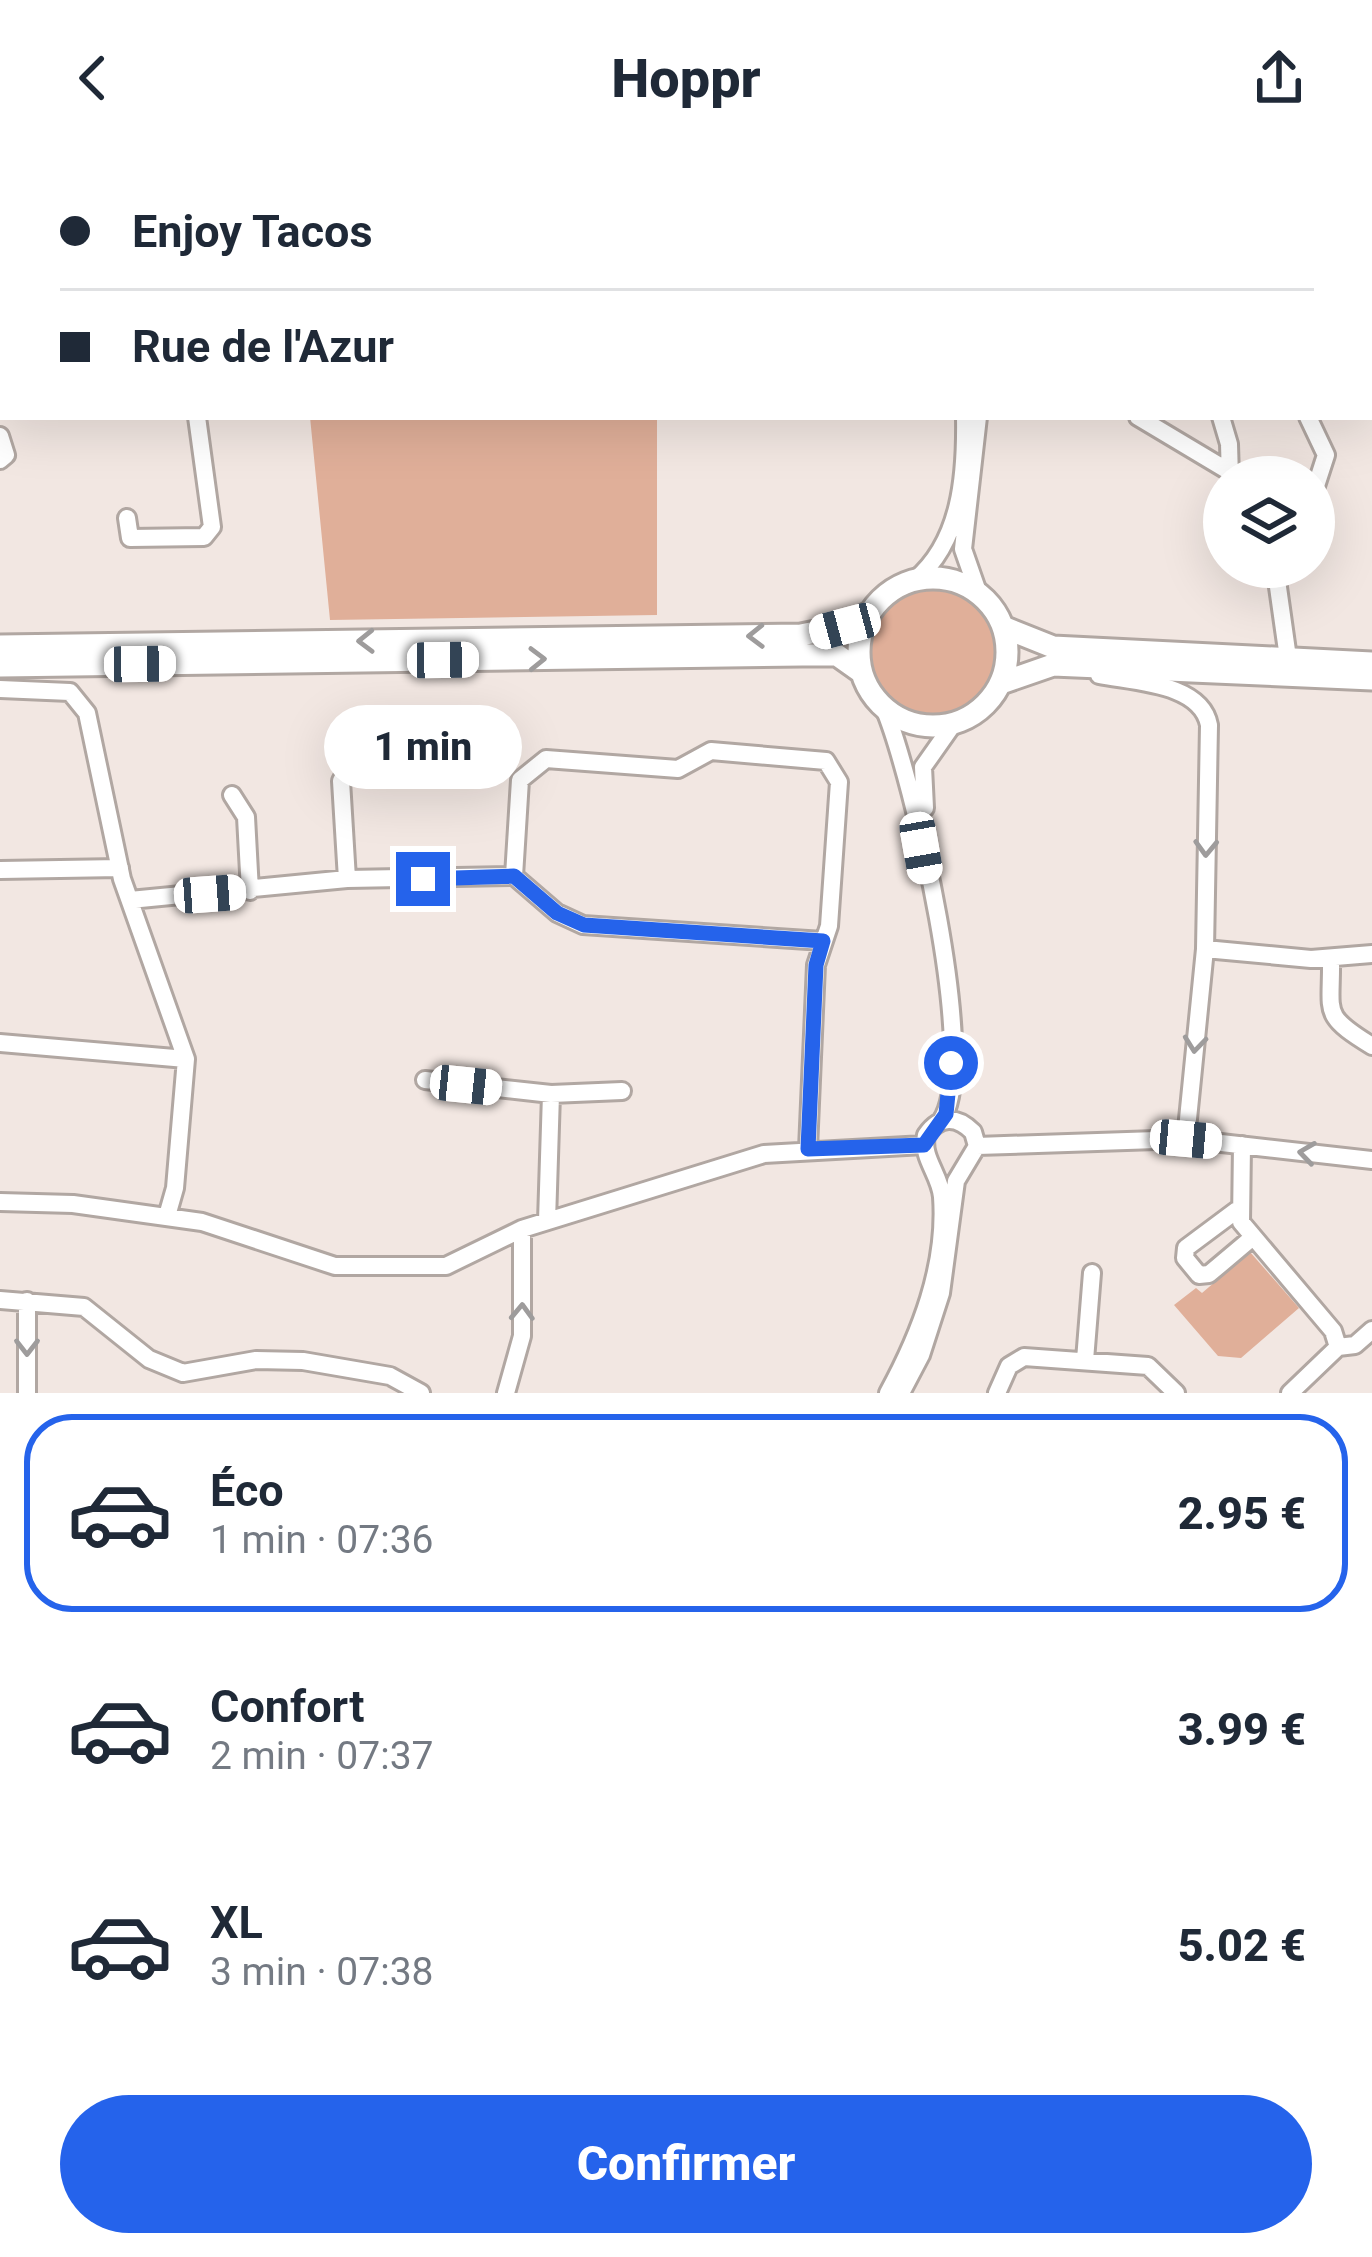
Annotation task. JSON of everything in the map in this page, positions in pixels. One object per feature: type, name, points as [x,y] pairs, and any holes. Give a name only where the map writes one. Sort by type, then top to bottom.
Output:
[{"type":"main road","points":[[0,646],[789,635],[845,626],[869,613],[889,592],[915,580],[948,579],[978,592],[1003,627],[1006,665],[989,701],[954,723],[917,725],[884,708],[861,672],[837,656],[0,666]]},
{"type":"main road","points":[[861,672],[858,652],[869,613]]},
{"type":"main road","points":[[1003,627],[1053,646],[1372,679]]},
{"type":"main road","points":[[1000,683],[1053,665],[1290,668],[1372,663]]},
{"type":"street","points":[[127,518],[130,538],[204,537],[212,527],[197,420]]},
{"type":"street","points":[[915,580],[948,546],[962,471],[965,420]]},
{"type":"street","points":[[978,420],[962,549],[978,592]]},
{"type":"street","points":[[1143,420],[1203,457]]},
{"type":"street","points":[[1221,420],[1227,456]]},
{"type":"street","points":[[1309,420],[1325,456]]},
{"type":"street","points":[[0,436],[6,455],[0,460]]},
{"type":"street","points":[[1278,588],[1290,668]]},
{"type":"street","points":[[1053,665],[1184,694],[1207,714],[1211,747],[1205,949],[1186,1139]]},
{"type":"street","points":[[4,688],[62,690],[82,704],[120,868],[186,1059],[175,1188],[167,1216]]},
{"type":"street","points":[[884,708],[906,769],[950,978],[951,1063],[941,1120],[924,1145]]},
{"type":"street","points":[[954,723],[923,767],[922,792],[962,989],[964,1123],[977,1145]]},
{"type":"street","points":[[347,879],[341,781],[358,748]]},
{"type":"street","points":[[514,876],[520,781],[546,759],[678,769],[711,751],[826,761],[834,767],[839,782],[829,926],[816,965],[808,1149]]},
{"type":"street","points":[[232,795],[246,817],[250,891]]},
{"type":"street","points":[[0,870],[120,868]]},
{"type":"street","points":[[130,900],[347,879],[514,876],[557,913],[584,925],[823,941]]},
{"type":"street","points":[[1205,949],[1331,958],[1372,954]]},
{"type":"street","points":[[1331,958],[1329,1014],[1339,1027],[1372,1046]]},
{"type":"street","points":[[0,1043],[186,1059]]},
{"type":"street","points":[[424,1080],[550,1094],[622,1090]]},
{"type":"street","points":[[547,1221],[550,1094]]},
{"type":"street","points":[[941,1120],[964,1123]]},
{"type":"street","points":[[977,1145],[1186,1139],[1372,1160]]},
{"type":"street","points":[[1242,1144],[1237,1210],[1252,1237],[1333,1331],[1338,1347]]},
{"type":"street","points":[[0,1202],[167,1216],[352,1268],[459,1264],[522,1229],[764,1154],[924,1145]]},
{"type":"street","points":[[888,1393],[911,1351],[932,1291],[942,1199],[924,1145]]},
{"type":"street","points":[[901,1393],[921,1355],[941,1293],[956,1181],[977,1145]]},
{"type":"street","points":[[932,1164],[956,1172],[968,1166]]},
{"type":"street","points":[[1237,1210],[1186,1248],[1185,1258],[1199,1275],[1209,1274],[1252,1237]]},
{"type":"street","points":[[506,1393],[522,1336],[522,1229]]},
{"type":"street","points":[[1085,1360],[1092,1274]]},
{"type":"street","points":[[0,1300],[84,1307],[149,1359],[183,1373],[276,1358],[390,1376],[421,1393]]},
{"type":"street","points":[[27,1301],[27,1393]]},
{"type":"street","points":[[1291,1393],[1338,1347],[1355,1345],[1372,1330]]},
{"type":"street","points":[[997,1393],[1009,1366],[1024,1357],[1148,1366],[1177,1393]]},
{"type":"shaded area","points":[[310,420],[657,420],[657,615],[330,620]]},
{"type":"shaded area","points":[[933,586],[958,591],[979,606],[994,627],[999,652],[994,677],[979,698],[958,713],[933,718],[908,713],[887,698],[872,677],[867,652],[872,627],[887,606],[908,591]]},
{"type":"shaded area","points":[[1250,1252],[1299,1308],[1241,1358],[1218,1356],[1174,1305],[1196,1288],[1202,1293]]},
{"type":"route","points":[[423,879],[514,876],[530,884],[557,913],[584,925],[823,941],[816,965],[808,1149],[924,1145],[932,1126],[946,1114],[951,1063]]}]
